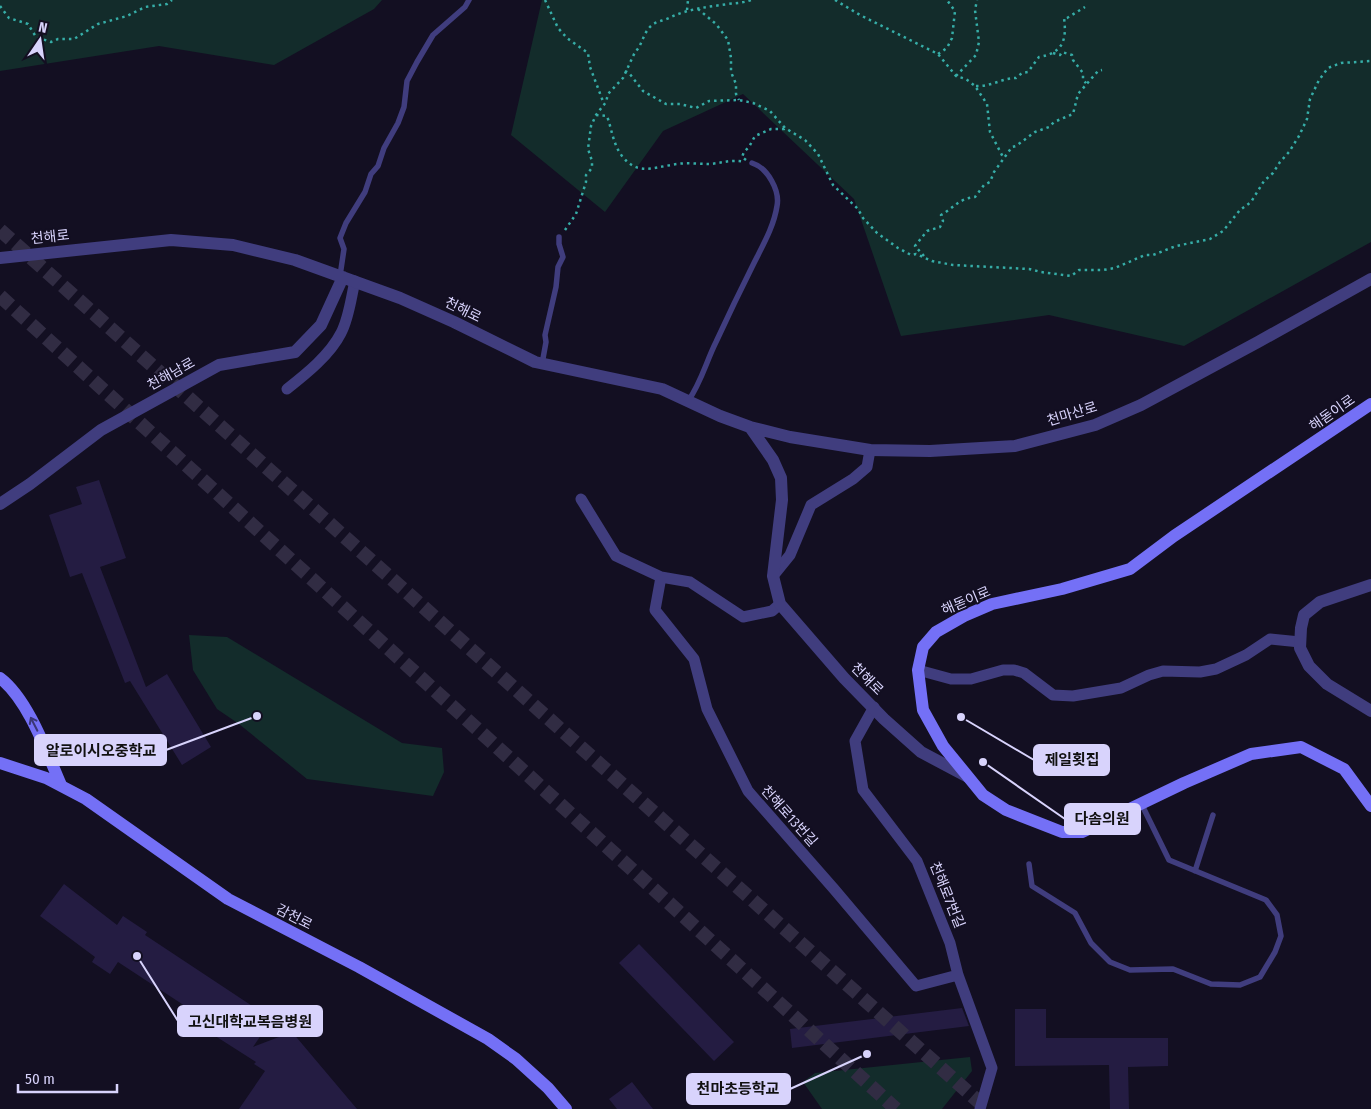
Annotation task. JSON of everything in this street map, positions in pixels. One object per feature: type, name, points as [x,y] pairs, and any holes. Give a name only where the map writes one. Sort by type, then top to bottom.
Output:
[{"type":"main road","name":"해돋이로","points":[[1371,404],[1174,536],[1130,568],[1062,589],[992,604],[964,616],[936,632],[923,647],[918,670],[924,710],[943,746],[983,796],[1006,810],[1062,832],[1082,832],[1141,803],[1252,754],[1301,747],[1344,769],[1371,806]]},
{"type":"main road","points":[[0,678],[8,684],[33,721],[61,785]]},
{"type":"main road","name":"감천로","points":[[0,763],[30,772],[61,785],[86,799],[228,899],[359,967],[488,1038],[516,1059],[548,1088],[566,1109]]},
{"type":"street","name":"천해로","points":[[0,258],[171,240],[233,245],[295,260],[400,298],[535,362],[662,389],[750,427],[773,460],[780,478],[782,500],[773,576],[780,604],[844,678],[921,752],[968,777]]},
{"type":"street","points":[[287,389],[302,377],[337,340],[345,325],[346,278]]},
{"type":"street","name":"천해남로","points":[[0,504],[30,484],[101,430],[219,365],[295,352],[321,325],[346,278]]},
{"type":"street","name":"천마산로","points":[[750,427],[790,437],[870,450],[930,451],[1015,446],[1095,424],[1140,405],[1371,279]]},
{"type":"street","points":[[773,576],[790,555],[811,506],[853,479],[866,467],[870,450]]},
{"type":"street","points":[[581,499],[616,556],[661,577],[690,582],[743,616],[772,611],[780,604]]},
{"type":"street","name":"천해로13번길","points":[[661,577],[655,610],[694,659],[706,709],[748,791],[916,986],[958,975]]},
{"type":"street","points":[[1371,585],[1320,602],[1304,615],[1300,642],[1300,648],[1309,666],[1327,684],[1371,711]]},
{"type":"street","points":[[918,670],[951,679],[971,678],[1003,670],[1014,670],[1024,673],[1053,695],[1073,696],[1121,688],[1148,675],[1163,671],[1200,672],[1216,669],[1246,655],[1270,640],[1300,642]]},
{"type":"street","name":"천해로7번길","points":[[874,707],[855,741],[863,790],[917,861],[950,943],[958,975],[992,1068],[980,1109]]},
{"type":"lane","points":[[346,278],[344,249],[340,238],[346,223],[364,192],[371,174],[378,166],[384,148],[398,123],[404,107],[407,81],[432,35],[465,7],[469,0]]},
{"type":"lane","points":[[688,401],[699,383],[714,345],[764,244],[777,206],[777,195],[768,175],[758,165],[752,163]]},
{"type":"lane","points":[[542,364],[546,342],[545,335],[556,288],[558,267],[563,257],[559,237]]},
{"type":"lane","points":[[1029,864],[1032,886],[1076,914],[1091,943],[1110,962],[1130,970],[1173,969],[1211,984],[1240,985],[1260,977],[1276,952],[1281,936],[1277,915],[1266,900],[1169,860],[1141,803]]},
{"type":"lane","points":[[1195,871],[1213,815]]},
{"type":"path","points":[[0,6],[9,18],[28,24],[36,37],[51,42],[74,39],[98,24],[127,16],[145,7],[167,4],[172,0]]},
{"type":"path","points":[[545,0],[558,28],[567,38],[588,54],[590,67],[604,105]]},
{"type":"path","points":[[687,10],[688,0]]},
{"type":"path","points":[[559,237],[576,214],[586,182],[586,176],[592,168],[588,149],[591,126],[596,115],[604,105],[608,94],[623,78],[644,34],[651,26],[674,14],[683,13],[687,10],[751,0]]},
{"type":"path","points":[[835,0],[860,15],[938,54],[956,76],[966,79],[975,86],[987,104],[990,132],[1004,159]]},
{"type":"path","points":[[938,54],[947,48],[952,38],[955,11],[947,0]]},
{"type":"path","points":[[956,76],[976,55],[979,42],[975,10],[977,0]]},
{"type":"path","points":[[975,86],[1003,82],[1028,72],[1039,58],[1048,56],[1061,46],[1066,25],[1064,18],[1085,7]]},
{"type":"path","points":[[698,9],[716,24],[728,40],[731,72],[736,84],[736,94],[739,100]]},
{"type":"path","points":[[1053,52],[1060,55],[1062,52],[1072,55],[1073,60],[1083,72],[1083,80],[1086,84]]},
{"type":"path","points":[[625,71],[629,73],[643,92],[666,104],[680,104],[696,108],[708,101],[739,100],[753,103],[770,111],[786,128],[805,140],[818,154],[833,185],[858,209],[863,218],[877,233],[898,248],[911,254],[952,265],[1029,269],[1071,276],[1079,270],[1115,268],[1145,255],[1153,255],[1176,246],[1210,239],[1223,231],[1240,210],[1251,202],[1264,181],[1273,173],[1289,152],[1307,119],[1310,99],[1319,80],[1328,68],[1341,63],[1371,61]]},
{"type":"path","points":[[925,258],[915,246],[927,231],[940,227],[943,221],[941,215],[958,202],[976,197],[984,184],[990,182],[994,172],[1012,146],[1016,146],[1035,132],[1073,114],[1078,94],[1102,70]]},
{"type":"path","points":[[596,115],[607,116],[614,144],[622,156],[638,168],[648,170],[670,165],[712,164],[724,160],[752,163]]},
{"type":"path","points":[[752,163],[742,157],[755,136],[771,129],[784,130],[786,128]]},
{"type":"green space","points":[[0,0],[382,0],[374,9],[274,65],[159,46],[0,71]]},
{"type":"green space","points":[[542,0],[1371,0],[1371,242],[1184,346],[1049,315],[901,336],[854,199],[743,94],[663,131],[605,212],[511,135]]},
{"type":"green space","points":[[189,635],[227,637],[402,743],[442,748],[444,772],[433,796],[307,779],[239,724],[217,709],[193,670]]},
{"type":"green space","points":[[970,1057],[972,1071],[942,1109],[822,1109],[803,1082],[815,1073]]},
{"type":"building","points":[[99,480],[126,558],[100,567],[146,687],[167,674],[211,747],[182,765],[130,681],[125,683],[82,573],[70,577],[49,515],[82,504],[76,487]]},
{"type":"building","points":[[64,884],[117,925],[123,916],[147,932],[145,935],[272,1019],[253,1047],[292,1032],[357,1109],[239,1109],[265,1071],[254,1064],[256,1062],[209,1032],[214,1025],[118,962],[110,974],[92,962],[95,957],[40,916]]},
{"type":"building","points":[[639,944],[734,1042],[714,1061],[619,963]]},
{"type":"building","points":[[962,1008],[969,1026],[792,1048],[790,1029]]},
{"type":"building","points":[[1015,1009],[1046,1009],[1046,1038],[1168,1038],[1168,1066],[1128,1067],[1129,1109],[1110,1109],[1109,1065],[1015,1066]]},
{"type":"building","points":[[632,1082],[653,1109],[617,1109],[609,1099]]},
{"type":"tunnel","points":[[0,230],[987,1109]]},
{"type":"tunnel","points":[[0,296],[896,1109]]},
{"type":"place","name":"알로이시오중학교","points":[[257,716]]},
{"type":"place","name":"제일횟집","points":[[961,717]]},
{"type":"place","name":"다솜의원","points":[[983,762]]},
{"type":"place","name":"고신대학교복음병원","points":[[137,956]]},
{"type":"place","name":"천마초등학교","points":[[867,1054]]}]
